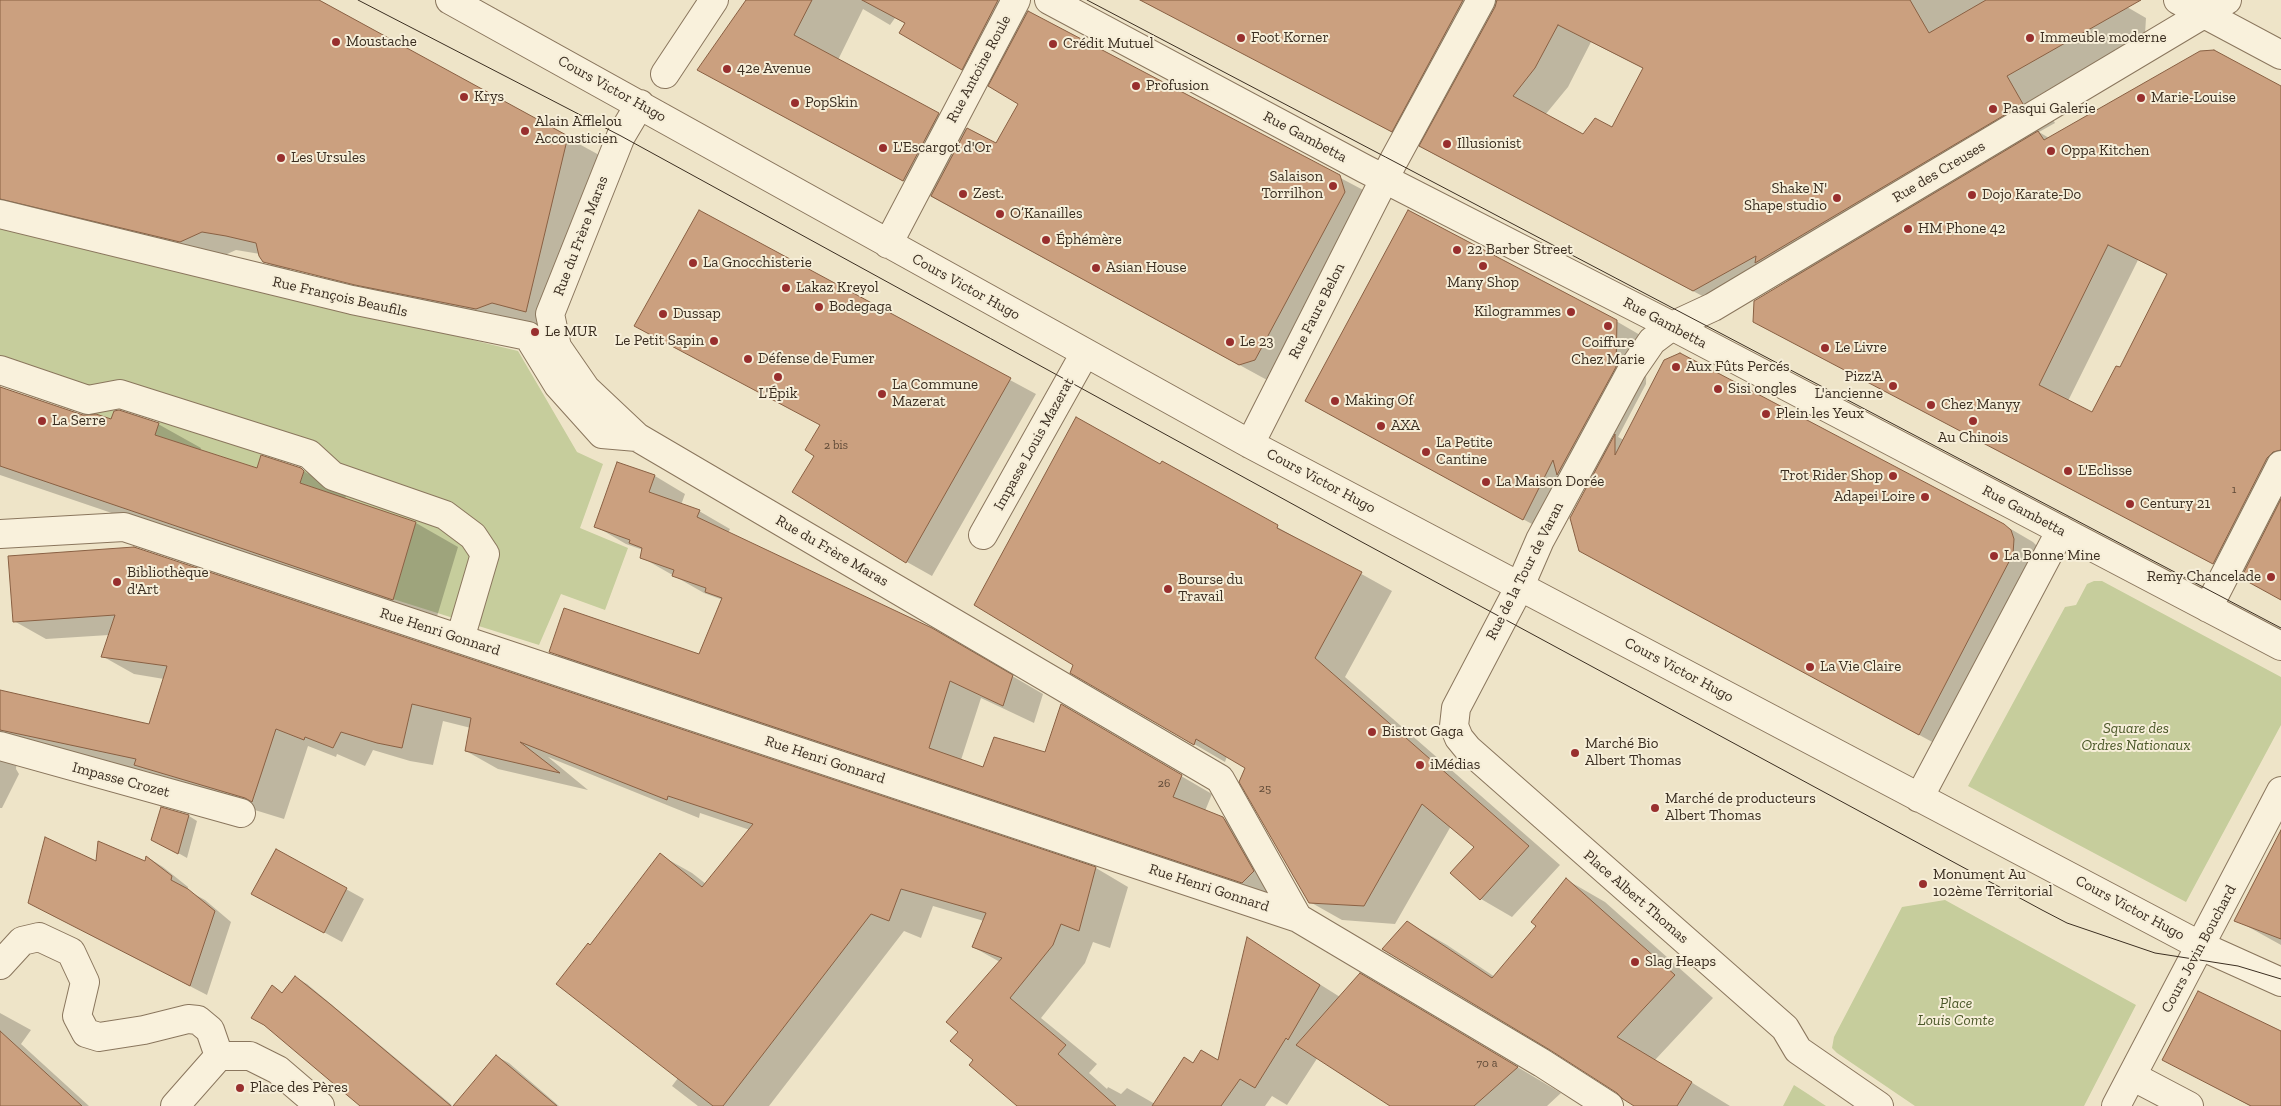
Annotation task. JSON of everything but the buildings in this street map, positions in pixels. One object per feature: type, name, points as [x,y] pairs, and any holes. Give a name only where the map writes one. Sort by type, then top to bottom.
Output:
[{"type":"street","name":"Cours Victor Hugo","points":[[450,0],[1250,444],[2201,946],[2281,982]]},
{"type":"street","points":[[665,74],[714,0]]},
{"type":"street","name":"Rue Antoine Roule","points":[[888,244],[1016,0]]},
{"type":"street","name":"Rue Gambetta","points":[[1049,0],[1385,179],[1672,326],[2281,646]]},
{"type":"street","name":"Rue Faure Belon","points":[[1250,444],[1385,179],[1481,0]]},
{"type":"street","points":[[2178,0],[2281,55]]},
{"type":"street","name":"Rue des Creuses","points":[[1672,326],[1714,307],[2227,0]]},
{"type":"street","name":"Rue du Frère Maras","points":[[640,104],[621,136],[612,156],[550,314],[556,347],[586,389],[637,437],[1220,779],[1298,918]]},
{"type":"street","name":"Rue François Beaufils","points":[[0,214],[352,300],[528,336],[558,386],[602,434],[637,437]]},
{"type":"street","name":"Rue de la Tour de Varan","points":[[1468,749],[1459,738],[1454,726],[1456,708],[1520,586],[1540,540],[1632,370],[1652,342],[1672,326]]},
{"type":"street","name":"Impasse Louis Mazerat","points":[[982,534],[1085,353]]},
{"type":"street","points":[[0,370],[88,400],[120,394],[309,454],[334,476],[445,515],[473,536],[486,554],[460,639]]},
{"type":"street","points":[[2208,608],[2281,465]]},
{"type":"street","name":"Rue Henri Gonnard","points":[[0,534],[124,527],[1298,918],[1542,1063],[1609,1106]]},
{"type":"street","points":[[1918,798],[2061,530]]},
{"type":"street","name":"Impasse Crozet","points":[[0,746],[241,813]]},
{"type":"street","name":"Place Albert Thomas","points":[[1468,749],[1785,1028],[1798,1050],[1879,1106]]},
{"type":"street","name":"Cours Jovin Bouchard","points":[[2116,1106],[2281,791]]},
{"type":"street","points":[[0,966],[22,941],[39,937],[71,952],[85,982],[77,1016],[86,1033],[99,1038],[144,1030],[188,1019],[198,1020],[210,1030],[219,1056]]},
{"type":"street","points":[[175,1106],[219,1056],[250,1056],[278,1070],[320,1106]]},
{"type":"street","points":[[2132,1076],[2189,1106]]},
{"type":"green space","points":[[0,226],[518,351],[577,452],[603,464],[580,528],[628,548],[605,610],[561,594],[539,645],[393,599],[416,522],[300,483],[306,465],[262,451],[257,468],[155,435],[160,417],[117,403],[111,419],[0,383]]},
{"type":"green space","name":"Square des Ordres Nationaux","points":[[2094,581],[2102,581],[2281,677],[2281,725],[2186,902],[1968,786],[2065,607],[2076,605],[2087,584]]},
{"type":"green space","name":"Place Louis Comte","points":[[1945,900],[2136,1005],[2084,1106],[1915,1106],[1832,1048],[1834,1037],[1902,907]]},
{"type":"green space","points":[[1794,1085],[1808,1094],[1826,1106],[1783,1106]]},
{"type":"tram line","points":[[358,0],[621,136],[1360,541],[2067,923],[2155,953],[2238,966],[2281,979]]},
{"type":"tram line","points":[[1087,0],[2281,628]]},
{"type":"place","name":"Foot Korner","points":[[1241,38]]},
{"type":"place","name":"Immeuble moderne","points":[[2030,38]]},
{"type":"place","name":"Moustache","points":[[336,42]]},
{"type":"place","name":"Crédit Mutuel","points":[[1053,44]]},
{"type":"place","name":"42e Avenue","points":[[727,69]]},
{"type":"place","name":"Profusion","points":[[1136,86]]},
{"type":"place","name":"Krys","points":[[464,97]]},
{"type":"place","name":"Marie-Louise","points":[[2141,98]]},
{"type":"place","name":"PopSkin","points":[[795,103]]},
{"type":"place","name":"Pasqui Galerie","points":[[1993,109]]},
{"type":"place","name":"Alain Afflelou Accousticien","points":[[525,131]]},
{"type":"place","name":"Illusionist","points":[[1447,144]]},
{"type":"place","name":"L'Escargot d'Or","points":[[883,148]]},
{"type":"place","name":"Oppa Kitchen","points":[[2051,151]]},
{"type":"place","name":"Les Ursules","points":[[281,158]]},
{"type":"place","name":"Salaison Torrilhon","points":[[1333,186]]},
{"type":"place","name":"Zest.","points":[[963,194]]},
{"type":"place","name":"Dojo Karate-Do","points":[[1972,195]]},
{"type":"place","name":"Shake N' Shape studio","points":[[1837,198]]},
{"type":"place","name":"O’Kanailles","points":[[1000,214]]},
{"type":"place","name":"HM Phone 42","points":[[1908,229]]},
{"type":"place","name":"Éphémère","points":[[1046,240]]},
{"type":"place","name":"22 Barber Street","points":[[1457,250]]},
{"type":"place","name":"La Gnocchisterie","points":[[693,263]]},
{"type":"place","name":"Many Shop","points":[[1483,266]]},
{"type":"place","name":"Asian House","points":[[1096,268]]},
{"type":"place","name":"Lakaz Kreyol","points":[[786,288]]},
{"type":"place","name":"Bodegaga","points":[[819,307]]},
{"type":"place","name":"Kilogrammes","points":[[1571,312]]},
{"type":"place","name":"Dussap","points":[[663,314]]},
{"type":"place","name":"Coiffure Chez Marie","points":[[1608,326]]},
{"type":"place","name":"Le MUR","points":[[535,332]]},
{"type":"place","name":"Le Petit Sapin","points":[[714,341]]},
{"type":"place","name":"Le 23","points":[[1230,342]]},
{"type":"place","name":"Le Livre","points":[[1825,348]]},
{"type":"place","name":"Défense de Fumer","points":[[748,359]]},
{"type":"place","name":"Aux Fûts Percés","points":[[1676,367]]},
{"type":"place","name":"L'Épik","points":[[778,377]]},
{"type":"place","name":"Pizz'A L'ancienne","points":[[1893,386]]},
{"type":"place","name":"Sisi ongles","points":[[1718,389]]},
{"type":"place","name":"La Commune Mazerat","points":[[882,394]]},
{"type":"place","name":"Making Of","points":[[1335,401]]},
{"type":"place","name":"Chez Manyy","points":[[1931,405]]},
{"type":"place","name":"Plein les Yeux","points":[[1766,414]]},
{"type":"place","name":"La Serre","points":[[42,421]]},
{"type":"place","name":"Au Chinois","points":[[1973,421]]},
{"type":"place","name":"AXA","points":[[1381,426]]},
{"type":"place","name":"La Petite Cantine","points":[[1426,452]]},
{"type":"place","name":"L'Eclisse","points":[[2068,471]]},
{"type":"place","name":"Trot Rider Shop","points":[[1893,476]]},
{"type":"place","name":"La Maison Dorée","points":[[1486,482]]},
{"type":"place","name":"Adapei Loire","points":[[1925,497]]},
{"type":"place","name":"Century 21","points":[[2130,504]]},
{"type":"place","name":"La Bonne Mine","points":[[1994,556]]},
{"type":"place","name":"Remy Chancelade","points":[[2271,577]]},
{"type":"place","name":"Bibliothèque d'Art","points":[[117,582]]},
{"type":"place","name":"Bourse du Travail","points":[[1168,589]]},
{"type":"place","name":"La Vie Claire","points":[[1810,667]]},
{"type":"place","name":"Bistrot Gaga","points":[[1372,732]]},
{"type":"place","name":"Marché Bio Albert Thomas","points":[[1575,753]]},
{"type":"place","name":"iMédias","points":[[1420,765]]},
{"type":"place","name":"Marché de producteurs Albert Thomas","points":[[1655,808]]},
{"type":"place","name":"Monument Au 102ème Territorial","points":[[1923,884]]},
{"type":"place","name":"Slag Heaps","points":[[1635,962]]},
{"type":"place","name":"Place des Pères","points":[[240,1088]]}]
